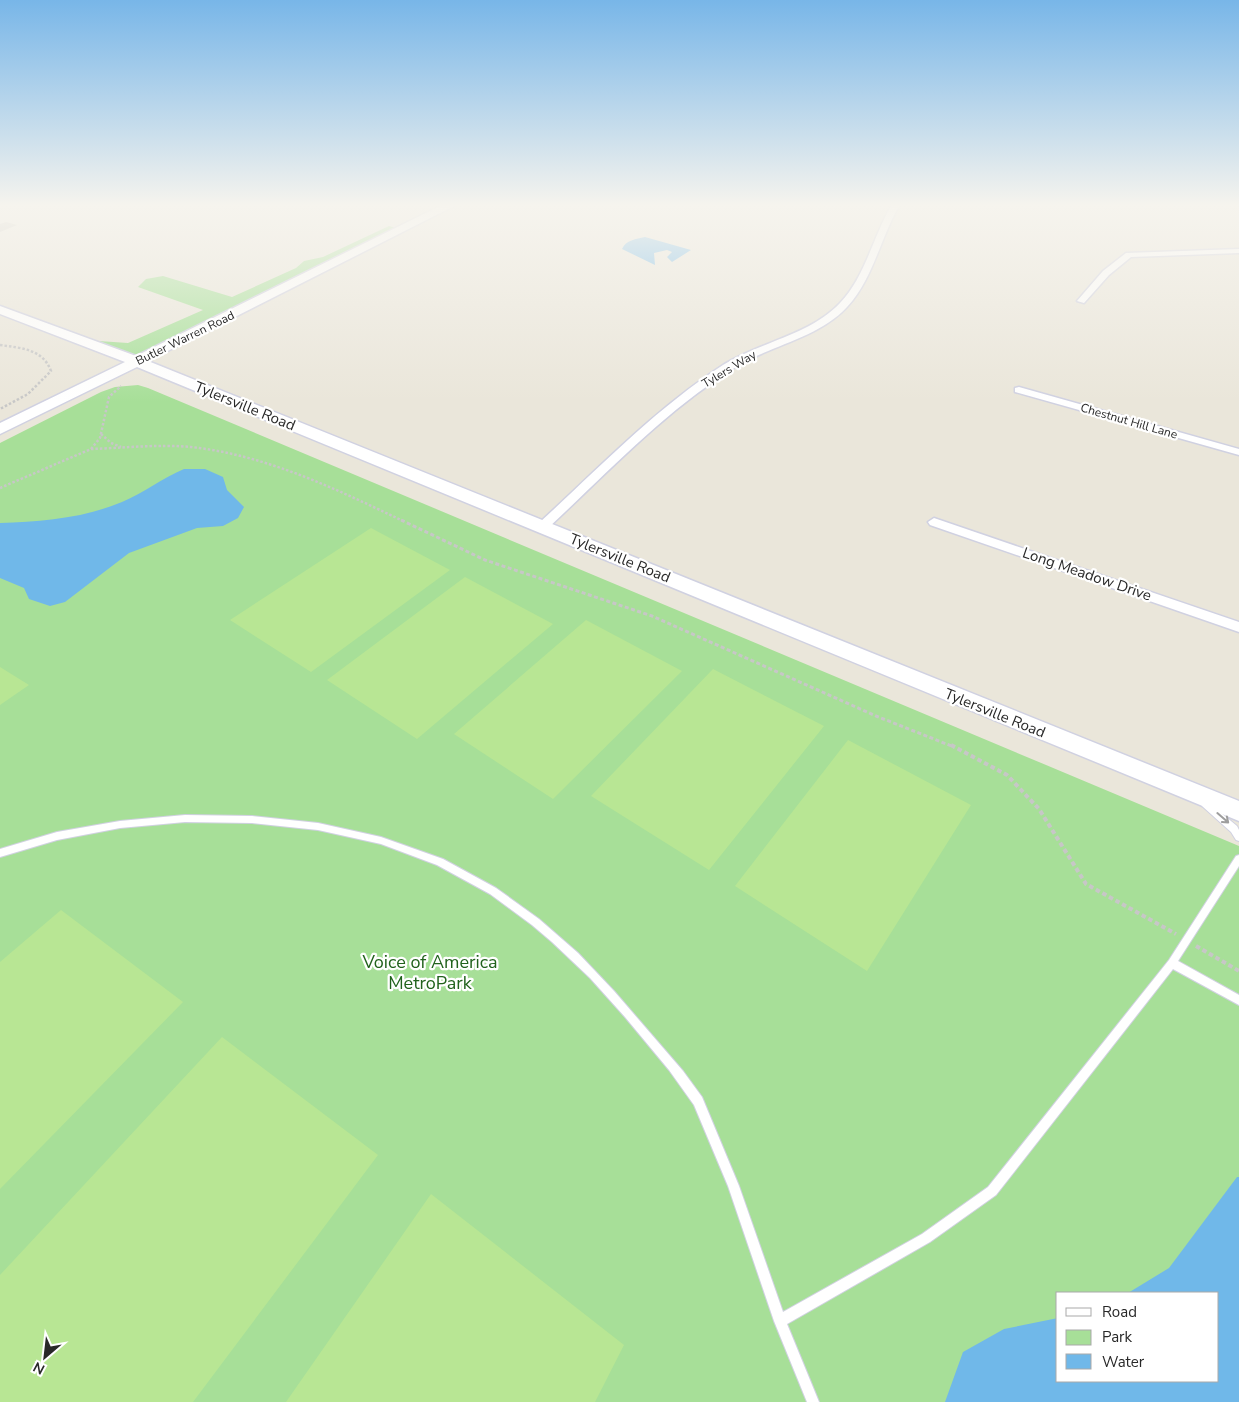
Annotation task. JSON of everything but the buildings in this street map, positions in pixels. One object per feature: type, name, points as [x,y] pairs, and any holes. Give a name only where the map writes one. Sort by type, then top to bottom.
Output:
[{"type":"main road","name":"Butler Warren Road","points":[[0,429],[316,271]]},
{"type":"main road","name":"Tylersville Road","points":[[0,310],[137,361],[1239,810]]},
{"type":"street","name":"Tylers Way","points":[[543,526],[697,389],[728,367],[823,320],[841,308],[863,279],[866,271]]},
{"type":"street","points":[[1081,301],[1108,271]]},
{"type":"street","name":"Chestnut Hill Lane","points":[[1019,390],[1239,452]]},
{"type":"street","name":"Long Meadow Drive","points":[[934,522],[1239,627]]},
{"type":"lane","points":[[1173,784],[1220,816],[1234,829],[1239,837]]},
{"type":"lane","points":[[0,852],[86,829],[214,818],[253,819],[321,828],[373,839],[414,852],[492,890],[543,928],[594,974],[698,1101],[737,1191],[780,1321],[813,1402]]},
{"type":"lane","points":[[780,1321],[926,1238],[992,1191],[1172,963],[1239,859]]},
{"type":"lane","points":[[1172,963],[1239,1000]]},
{"type":"path","points":[[0,345],[39,354],[49,362],[51,371],[44,382],[30,394],[0,409]]},
{"type":"path","points":[[92,449],[101,434],[109,397],[122,385]]},
{"type":"path","points":[[101,434],[111,443],[126,449]]},
{"type":"path","points":[[0,488],[92,449],[190,447],[241,457],[329,486],[485,560],[652,616],[876,716],[955,747],[1006,775],[1039,809],[1086,884],[1239,971]]},
{"type":"green space","points":[[288,271],[319,271],[137,361],[84,340],[128,343],[203,310],[138,287],[146,279],[163,276],[232,297]]},
{"type":"green space","name":"Voice of America MetroPark","points":[[138,385],[148,388],[1239,846],[1239,1402],[0,1402],[0,443],[101,392],[115,387]]},
{"type":"green space","points":[[371,528],[450,570],[311,672],[230,620]]},
{"type":"green space","points":[[465,577],[553,624],[417,739],[327,680]]},
{"type":"green space","points":[[586,620],[682,671],[553,799],[454,734]]},
{"type":"green space","points":[[0,667],[29,685],[0,705]]},
{"type":"green space","points":[[713,669],[824,726],[709,870],[591,796]]},
{"type":"green space","points":[[848,740],[971,805],[867,971],[735,886]]},
{"type":"green space","points":[[61,910],[183,1002],[0,1189],[0,962]]},
{"type":"green space","points":[[222,1037],[378,1155],[193,1402],[0,1402],[0,1275]]},
{"type":"green space","points":[[431,1194],[624,1345],[595,1402],[286,1402]]},
{"type":"water","points":[[184,469],[205,469],[223,477],[227,490],[244,507],[238,518],[223,526],[197,528],[129,553],[65,602],[50,606],[29,599],[24,588],[0,578],[0,523],[31,522],[93,512],[130,498]]},
{"type":"water","points":[[1237,1177],[1239,1177],[1239,1402],[945,1402],[963,1352],[1004,1329],[1056,1318],[1056,1382],[1219,1382],[1219,1292],[1130,1292],[1169,1268]]}]
